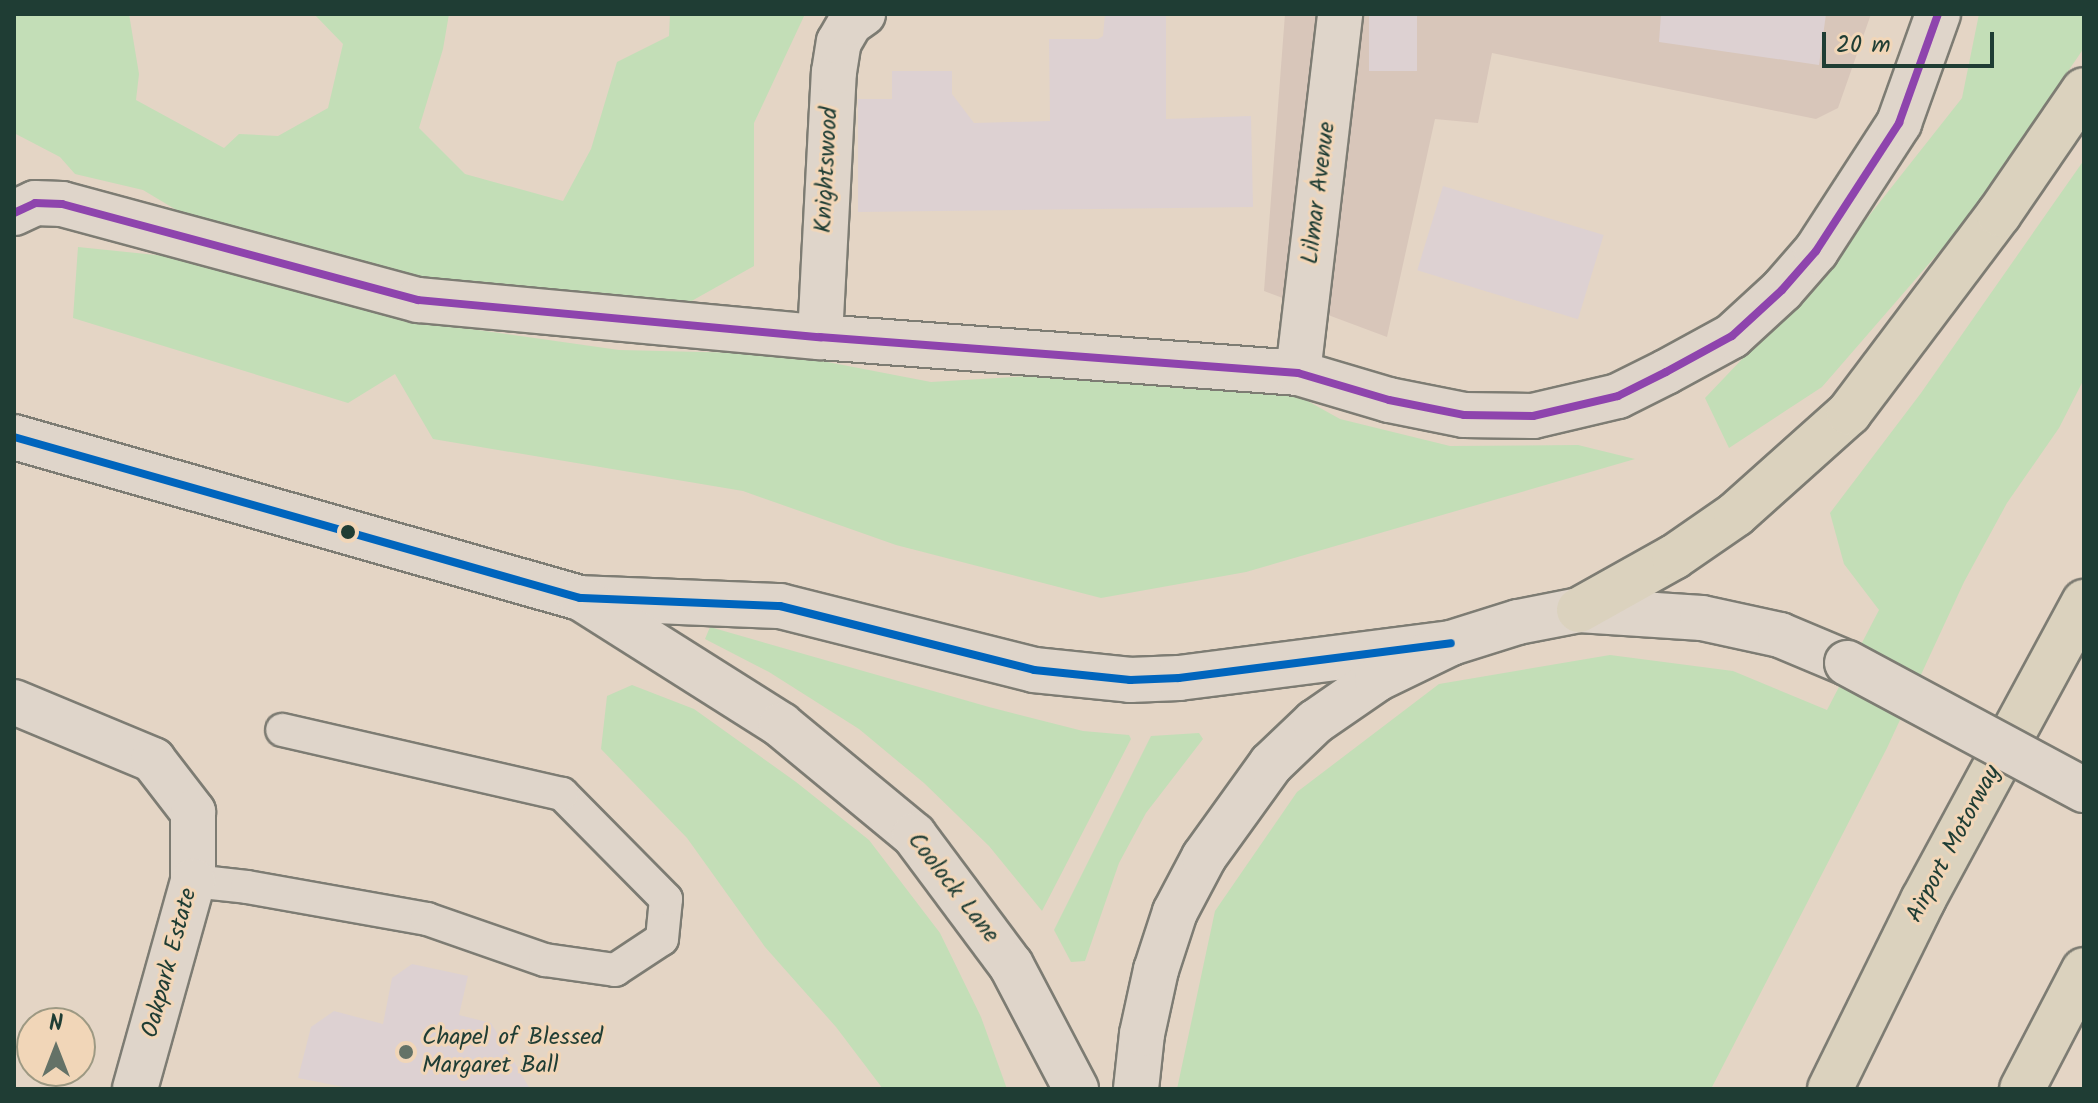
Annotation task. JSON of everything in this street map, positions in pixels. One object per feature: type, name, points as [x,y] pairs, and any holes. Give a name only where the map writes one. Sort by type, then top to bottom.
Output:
[{"type":"highway","points":[[1579,610],[1674,557],[1736,514],[1849,413],[1999,214],[2084,90]]},
{"type":"highway","name":"Airport Motorway","points":[[1830,1089],[1923,900],[2084,602]]},
{"type":"highway","points":[[2022,1089],[2084,970]]},
{"type":"main road","name":"Knightswood","points":[[820,337],[834,72],[839,42],[850,23],[863,14]]},
{"type":"main road","name":"Lilmar Avenue","points":[[1298,373],[1340,14]]},
{"type":"main road","points":[[14,213],[35,203],[62,204],[418,300],[820,337],[1298,373],[1389,400],[1464,415],[1533,416],[1618,396],[1732,336],[1782,290],[1816,251],[1899,123],[1938,14]]},
{"type":"main road","name":"Coolock Lane","points":[[14,437],[580,598],[780,606],[989,661],[1130,680],[1251,672],[1451,643]]},
{"type":"main road","name":"Coolock Lane","points":[[580,598],[781,725],[914,835],[1011,965],[1076,1089]]},
{"type":"main road","points":[[1136,1089],[1142,1034],[1156,970],[1175,912],[1204,857],[1232,815],[1271,764],[1315,722],[1377,679],[1451,643],[1518,622],[1579,610],[1702,618],[1780,635],[1847,663],[2084,790]]},
{"type":"main road","name":"Oakpark Estate","points":[[14,702],[153,760],[193,812],[193,881],[135,1089]]},
{"type":"lane","points":[[193,881],[247,887],[427,919],[545,960],[615,970],[662,939],[666,899],[562,794],[282,730]]},
{"type":"shaded area","points":[[1285,14],[1871,14],[1838,108],[1816,119],[1492,53],[1478,123],[1435,119],[1387,337],[1264,291]]},
{"type":"green space","points":[[14,14],[129,14],[139,74],[136,100],[224,148],[239,134],[278,136],[328,108],[343,44],[314,14],[449,14],[443,49],[419,128],[465,174],[563,201],[591,149],[617,62],[669,36],[670,14],[805,14],[754,123],[754,266],[688,303],[517,309],[255,257],[143,190],[75,174],[60,157],[14,133]]},
{"type":"green space","points":[[1979,14],[2084,14],[2084,48],[1960,228],[1822,387],[1729,448],[1705,398],[1823,274],[1962,98]]},
{"type":"green space","points":[[2084,160],[2084,379],[2059,428],[2007,503],[1964,582],[1887,748],[1711,1089],[1177,1089],[1215,911],[1297,792],[1439,684],[1610,655],[1733,671],[1827,710],[1879,610],[1844,564],[1830,513],[1921,393]]},
{"type":"green space","points":[[78,247],[185,258],[456,327],[619,350],[786,354],[931,382],[1078,373],[1250,369],[1340,419],[1450,446],[1578,445],[1635,459],[1246,572],[1101,598],[896,545],[743,491],[433,439],[395,374],[348,403],[73,318]]},
{"type":"green space","points":[[710,627],[989,707],[1083,731],[1129,735],[1131,739],[1042,911],[989,846],[924,783],[859,729],[769,672],[705,639]]},
{"type":"green space","points":[[632,685],[694,709],[796,782],[869,840],[940,933],[981,1017],[1007,1089],[883,1089],[836,1027],[765,947],[687,838],[601,749],[607,696]]},
{"type":"green space","points":[[1199,733],[1203,739],[1146,813],[1119,863],[1085,961],[1071,962],[1054,930],[1151,736]]},
{"type":"building","points":[[1105,14],[1166,14],[1166,119],[1251,116],[1253,207],[858,212],[858,99],[892,99],[892,71],[952,71],[952,94],[974,123],[1050,121],[1049,39],[1098,39],[1103,36]]},
{"type":"building","points":[[1369,14],[1417,14],[1417,71],[1369,71]]},
{"type":"building","points":[[1661,14],[1826,14],[1819,65],[1659,42]]},
{"type":"building","points":[[1443,186],[1604,235],[1578,319],[1417,270]]},
{"type":"building","name":"Chapel of Blessed Margaret Ball","points":[[412,964],[468,976],[459,1015],[491,1023],[530,1089],[354,1089],[298,1078],[311,1027],[334,1011],[383,1024],[392,978]]},
{"type":"transit line","points":[[14,213],[35,203],[62,204],[418,300],[820,337],[1298,373],[1389,400],[1464,415],[1533,416],[1618,396],[1666,372],[1732,336],[1782,290],[1816,251],[1899,123],[1938,14]]},
{"type":"transit line","points":[[14,437],[580,598],[780,606],[1034,670],[1130,680],[1179,678],[1451,643]]},
{"type":"place","name":"Chapel of Blessed Margaret Ball","points":[[406,1052]]}]
